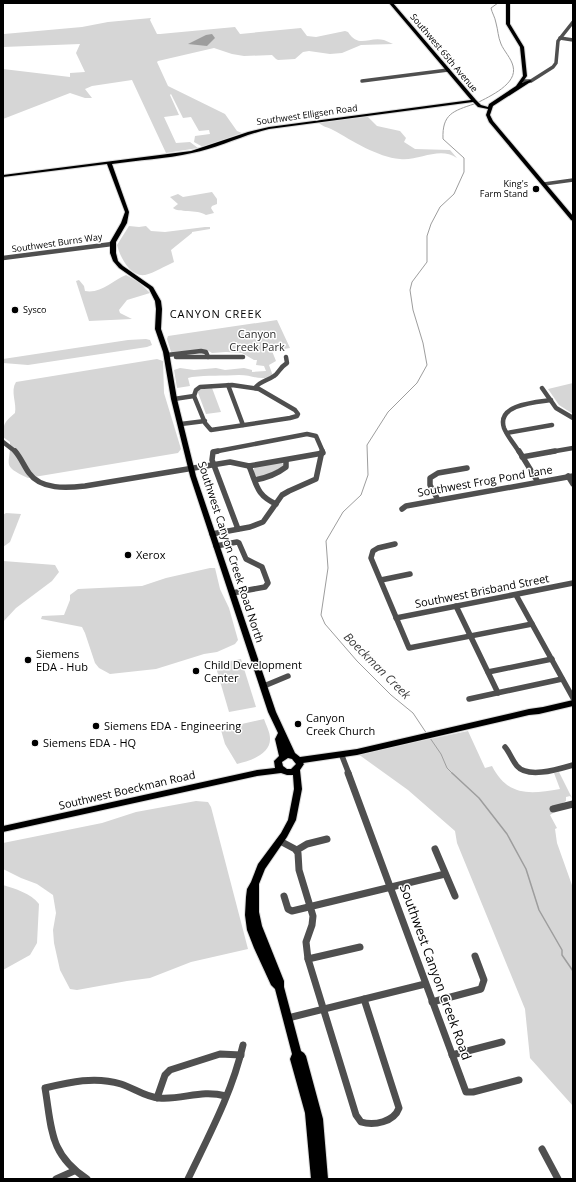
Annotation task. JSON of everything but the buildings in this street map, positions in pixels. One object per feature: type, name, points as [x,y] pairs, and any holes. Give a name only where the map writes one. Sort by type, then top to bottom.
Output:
[{"type":"main road","name":"Southwest 65th Avenue","points":[[391,3],[474,101],[480,106],[489,108]]},
{"type":"main road","points":[[508,3],[508,25],[520,43],[523,51],[525,72],[523,81],[517,87]]},
{"type":"main road","points":[[530,81],[496,100],[489,108],[488,115],[491,121],[573,219]]},
{"type":"main road","name":"Southwest Elligsen Road","points":[[3,176],[199,150],[218,145],[248,132],[270,128],[474,101]]},
{"type":"main road","points":[[109,162],[127,212],[125,222],[114,237],[112,244]]},
{"type":"main road","name":"Southwest Canyon Creek Road North","points":[[112,244],[113,254],[117,262],[126,271],[147,285],[156,296],[159,306],[158,329],[167,355],[174,399],[191,468],[232,594],[281,734],[284,736],[291,765]]},
{"type":"main road","name":"Southwest Boeckman Road","points":[[3,829],[291,765],[345,755],[573,703]]},
{"type":"main road","name":"Southwest Canyon Creek Road North","points":[[281,734],[279,739],[283,756],[278,761],[291,765]]},
{"type":"main road","points":[[291,765],[297,792],[295,811],[292,820],[280,841],[261,867],[255,884],[251,889],[249,916],[251,930],[258,948],[274,982],[279,986],[298,1054],[301,1056],[318,1119],[323,1179]]},
{"type":"main road","points":[[298,1054],[295,1058],[312,1129],[316,1179]]},
{"type":"street","points":[[523,81],[530,81],[551,69],[555,64],[560,38],[573,22]]},
{"type":"street","points":[[560,38],[573,40]]},
{"type":"street","points":[[362,81],[448,70]]},
{"type":"street","points":[[544,184],[573,180]]},
{"type":"street","name":"Southwest Burns Way","points":[[3,258],[112,244]]},
{"type":"street","points":[[167,355],[202,351],[206,352],[208,357]]},
{"type":"street","points":[[255,388],[259,383],[277,375],[280,367],[287,362],[286,356]]},
{"type":"street","points":[[176,357],[243,357]]},
{"type":"street","points":[[228,385],[243,426]]},
{"type":"street","points":[[238,385],[255,388],[295,410],[298,414],[295,417],[210,430],[205,421],[200,405],[194,396],[196,390],[200,387],[238,385]]},
{"type":"street","points":[[542,388],[556,408],[573,418]]},
{"type":"street","points":[[174,399],[194,396]]},
{"type":"street","points":[[538,482],[507,433],[503,421],[507,411],[521,405],[551,400]]},
{"type":"street","points":[[181,424],[205,421]]},
{"type":"street","points":[[507,433],[552,425]]},
{"type":"street","points":[[212,534],[238,529],[252,526],[263,522],[267,519],[280,497],[288,491],[316,479],[323,453],[316,436],[306,434],[215,451],[212,454],[214,465],[238,529]]},
{"type":"street","points":[[3,442],[18,454],[32,477],[43,483],[64,487],[88,485],[236,462],[250,466],[323,453]]},
{"type":"street","points":[[522,457],[573,448]]},
{"type":"street","points":[[255,480],[264,478],[284,469],[286,460]]},
{"type":"street","points":[[250,466],[262,497],[276,504]]},
{"type":"street","points":[[438,500],[430,485],[430,478],[438,473],[467,468]]},
{"type":"street","points":[[571,476],[573,484]]},
{"type":"street","name":"Southwest Frog Pond Lane","points":[[402,508],[406,506],[571,476]]},
{"type":"street","points":[[216,546],[237,542],[239,543],[246,559],[262,567],[267,581],[267,586],[265,587],[232,594]]},
{"type":"street","points":[[396,544],[378,548],[371,554],[372,560],[409,648],[532,624]]},
{"type":"street","points":[[381,580],[410,574]]},
{"type":"street","name":"Southwest Brisband Street","points":[[396,618],[573,583]]},
{"type":"street","points":[[516,595],[573,698]]},
{"type":"street","points":[[456,606],[498,693]]},
{"type":"street","points":[[488,672],[552,659]]},
{"type":"street","points":[[264,686],[288,676]]},
{"type":"street","points":[[469,699],[562,679]]},
{"type":"street","points":[[504,747],[511,754],[518,767],[525,772],[573,765]]},
{"type":"street","name":"Southwest Canyon Creek Road","points":[[345,755],[380,862],[466,1092],[473,1092],[519,1080]]},
{"type":"street","points":[[553,809],[573,804]]},
{"type":"street","points":[[297,850],[307,844],[327,839]]},
{"type":"street","points":[[280,841],[297,850]]},
{"type":"street","points":[[435,849],[454,896]]},
{"type":"street","points":[[297,850],[299,870],[313,919],[306,942],[308,960],[356,1115],[361,1122],[370,1124],[391,1119],[395,1116],[399,1108],[364,1000]]},
{"type":"street","points":[[284,896],[290,910],[445,874]]},
{"type":"street","points":[[308,960],[360,947]]},
{"type":"street","points":[[432,1002],[481,989],[484,980],[474,956]]},
{"type":"street","points":[[288,1018],[425,984]]},
{"type":"street","points":[[452,1055],[502,1042]]},
{"type":"street","points":[[188,1179],[240,1063],[243,1045]]},
{"type":"street","points":[[157,1098],[165,1075],[170,1070],[220,1054],[241,1055]]},
{"type":"street","points":[[87,1179],[74,1171],[63,1160],[53,1140],[45,1088],[76,1081],[102,1080],[120,1084],[157,1098],[175,1098],[210,1092],[226,1096]]},
{"type":"street","points":[[542,1149],[558,1179]]},
{"type":"street","points":[[56,1179],[74,1171]]},
{"type":"green space","points":[[151,18],[150,20],[157,34],[235,27],[240,34],[301,28],[307,36],[316,37],[345,31],[356,40],[364,41],[379,39],[393,44],[361,45],[342,53],[330,54],[309,51],[303,52],[295,59],[278,60],[272,55],[244,56],[214,48],[158,61],[157,62],[168,86],[225,114],[237,131],[242,133],[203,147],[194,142],[195,136],[210,134],[209,130],[199,131],[191,117],[183,118],[171,94],[170,95],[179,115],[164,117],[176,143],[190,142],[198,148],[166,153],[132,80],[92,86],[85,89],[92,98],[85,98],[70,93],[3,119],[3,69],[70,77],[70,73],[85,72],[76,53],[80,44],[3,47],[3,32],[4,34],[82,27],[108,22]]},
{"type":"green space","points":[[367,116],[377,126],[400,131],[406,138],[404,142],[415,149],[450,150],[457,158],[443,153],[407,159],[391,158],[365,148],[319,123]]},
{"type":"green space","points":[[212,192],[217,199],[217,204],[211,208],[214,213],[206,215],[198,212],[173,208],[178,204],[170,197],[178,194],[183,197]]},
{"type":"green space","points":[[129,226],[146,226],[151,231],[165,232],[205,227],[210,227],[210,229],[192,232],[171,250],[174,262],[156,271],[145,275],[140,275],[130,270],[118,250],[117,245]]},
{"type":"green space","points":[[126,275],[139,282],[150,293],[127,300],[119,310],[120,313],[132,319],[89,321],[76,281],[79,280],[84,286],[85,291],[91,291],[102,289]]},
{"type":"green space","name":"Canyon Creek Park","points":[[277,320],[290,348],[272,351],[276,361],[269,365],[273,376],[264,378],[244,375],[192,377],[188,378],[190,386],[177,388],[174,370],[180,368],[194,370],[216,368],[225,370],[244,368],[252,370],[252,372],[266,371],[264,366],[256,365],[257,360],[254,360],[242,353],[212,353],[207,350],[171,352],[167,339],[168,336]]},
{"type":"green space","points":[[128,340],[150,340],[152,345],[28,365],[3,363],[3,359]]},
{"type":"green space","points":[[157,359],[163,361],[164,393],[181,449],[178,453],[28,478],[19,474],[10,467],[10,442],[3,437],[3,432],[5,423],[15,413],[14,386],[16,382]]},
{"type":"green space","points":[[573,383],[573,414],[559,405],[548,389]]},
{"type":"green space","points":[[212,388],[221,412],[206,414],[197,390]]},
{"type":"green space","points":[[281,462],[285,466],[259,479],[254,474],[254,467]]},
{"type":"green space","points":[[6,513],[21,514],[10,542],[3,547],[3,515]]},
{"type":"green space","points":[[3,561],[55,565],[59,572],[52,581],[16,608],[3,622]]},
{"type":"green space","points":[[215,568],[220,589],[229,608],[238,640],[235,644],[217,652],[204,654],[156,669],[110,674],[99,668],[95,663],[82,627],[41,619],[42,616],[64,615],[70,600],[70,595],[78,589],[142,586],[166,578]]},
{"type":"green space","points":[[241,659],[256,707],[229,712],[215,664]]},
{"type":"green space","points":[[264,719],[270,736],[267,749],[253,759],[237,764],[225,744],[221,730]]},
{"type":"green space","points":[[468,731],[485,768],[492,766],[498,776],[505,783],[521,791],[530,792],[560,789],[554,773],[559,772],[572,798],[570,796],[566,797],[566,801],[552,809],[553,813],[550,815],[557,828],[555,829],[557,843],[573,888],[573,1106],[530,1058],[525,1009],[457,843],[455,831],[408,790],[358,754]]},
{"type":"green space","points":[[196,801],[208,802],[211,807],[248,949],[191,962],[150,978],[77,990],[70,989],[60,970],[54,943],[53,930],[56,913],[53,895],[37,884],[3,869],[3,843],[102,823],[136,812]]},
{"type":"green space","points":[[3,885],[27,894],[39,904],[37,943],[30,955],[3,970]]},
{"type":"shaded area","points":[[212,34],[215,38],[207,46],[188,44],[206,35]]},
{"type":"waterway","name":"Boeckman Creek","points":[[477,103],[502,89],[511,78],[513,72],[512,63],[502,47],[496,21],[491,8],[498,3]]},
{"type":"waterway","name":"Boeckman Creek","points":[[427,734],[413,713],[391,695],[357,661],[325,624],[321,615],[328,568],[326,541],[343,512],[361,495],[368,475],[367,445],[388,412],[417,383],[427,365],[423,343],[413,310],[410,290],[412,282],[427,262],[427,236],[431,224],[440,207],[454,194],[464,172],[464,158],[443,139],[444,124],[450,115],[460,109],[474,104]]},
{"type":"waterway","name":"Boeckman Creek","points":[[430,738],[441,754],[447,768],[452,773]]},
{"type":"waterway","name":"Boeckman Creek","points":[[452,773],[479,798],[507,834],[526,869],[539,910],[562,950],[562,955],[573,971]]},
{"type":"place","name":"King's Farm Stand","points":[[536,189]]},
{"type":"place","name":"Sysco","points":[[15,310]]},
{"type":"place","name":"Xerox","points":[[128,555]]},
{"type":"place","name":"Siemens EDA - Hub","points":[[28,660]]},
{"type":"place","name":"Child Development Center","points":[[196,671]]},
{"type":"place","name":"Canyon Creek Church","points":[[298,724]]},
{"type":"place","name":"Siemens EDA - Engineering","points":[[96,726]]},
{"type":"place","name":"Siemens EDA - HQ","points":[[35,743]]},
{"type":"district","name":"CANYON CREEK","points":[[216,314]]}]
